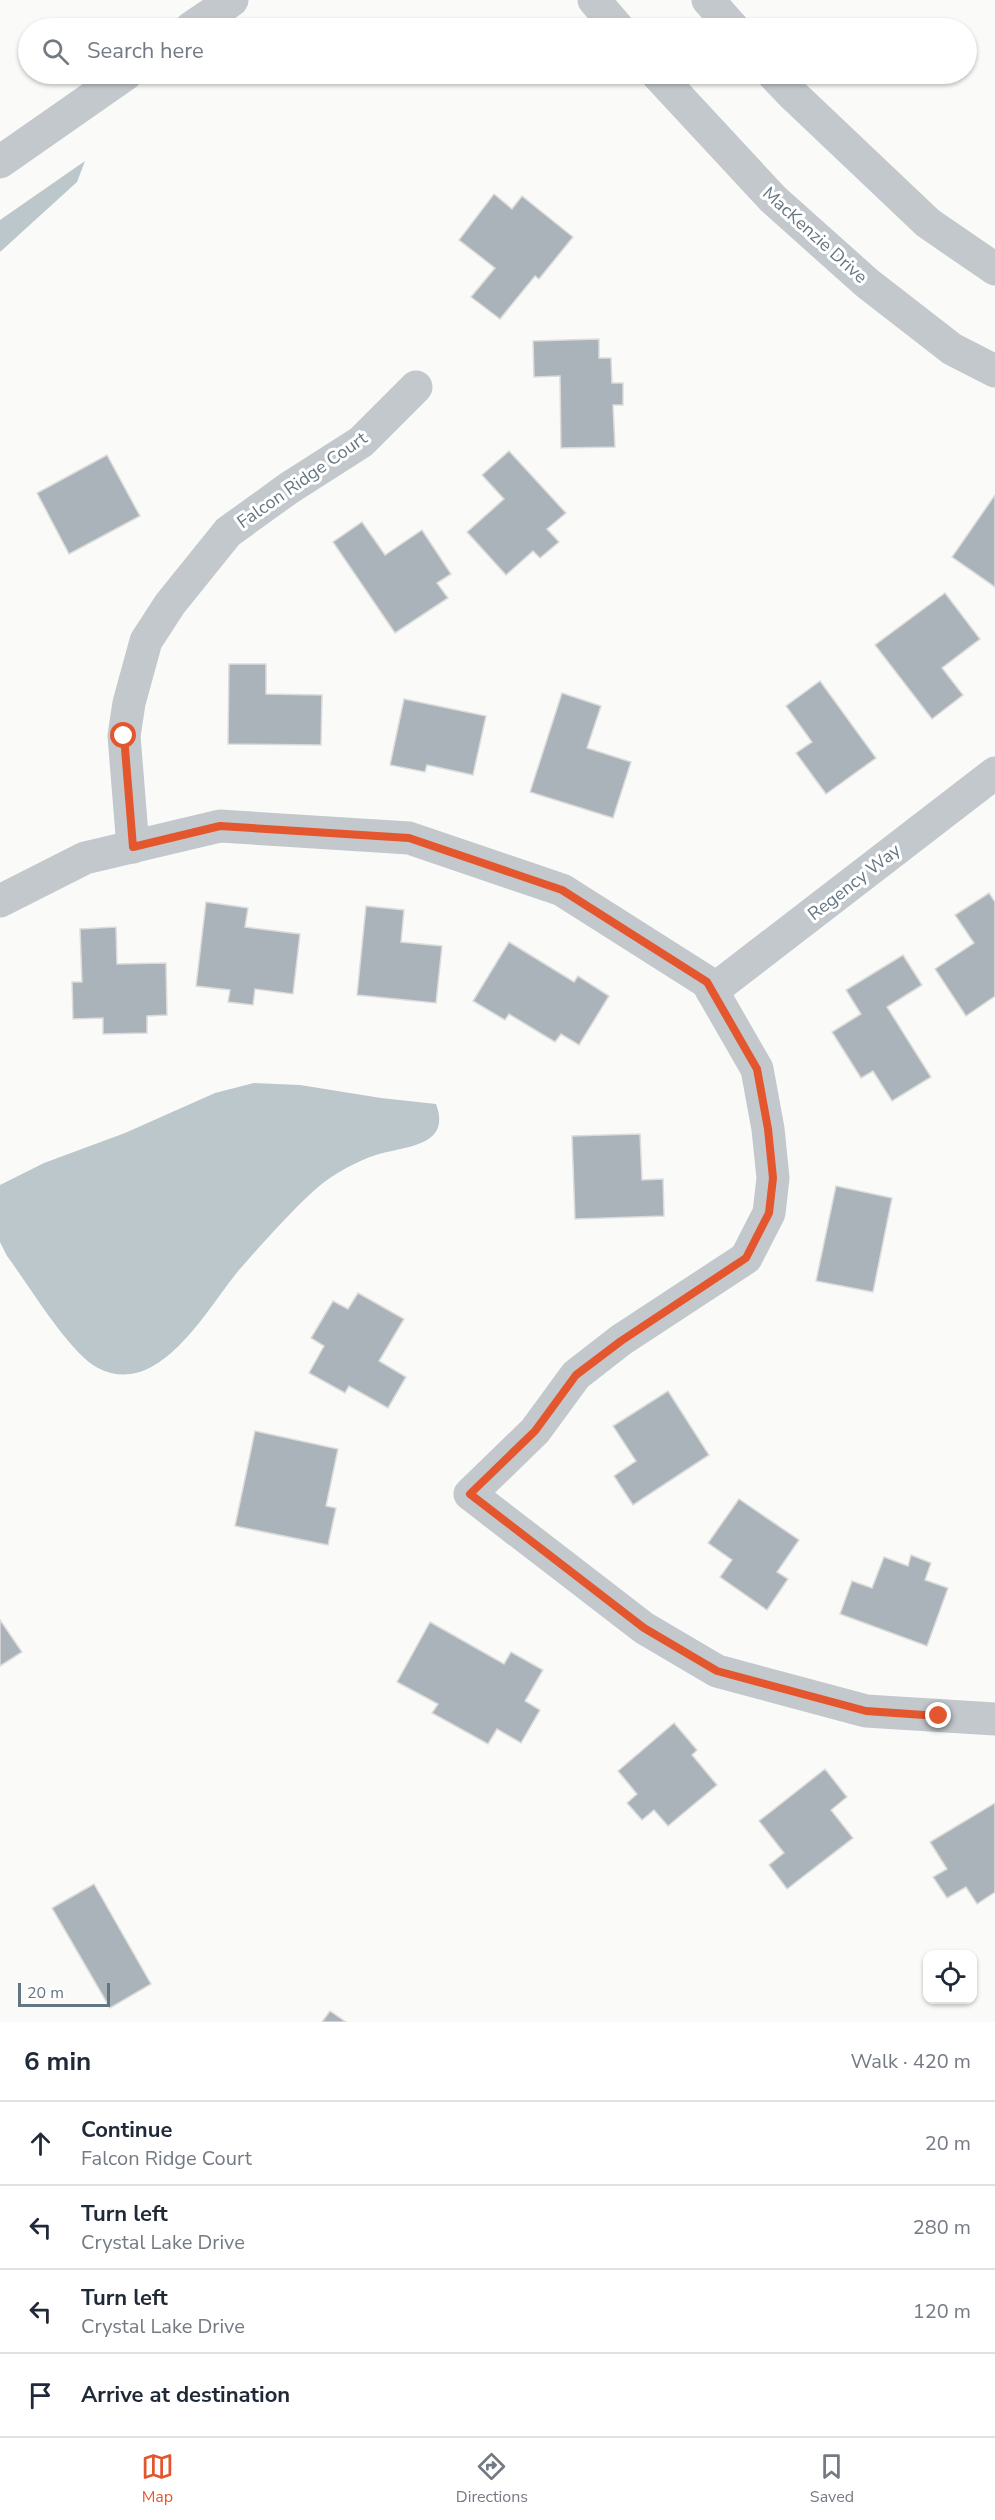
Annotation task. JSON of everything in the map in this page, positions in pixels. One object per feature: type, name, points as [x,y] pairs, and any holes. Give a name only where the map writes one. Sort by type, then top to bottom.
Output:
[{"type":"street","points":[[206,18],[232,0]]},
{"type":"street","points":[[594,0],[609,18]]},
{"type":"street","points":[[708,0],[724,18]]},
{"type":"street","points":[[0,162],[112,84]]},
{"type":"street","name":"MacKenzie Drive","points":[[666,84],[772,199],[859,275],[952,349],[995,371]]},
{"type":"street","points":[[782,84],[928,224],[995,269]]},
{"type":"street","name":"Falcon Ridge Court","points":[[133,847],[124,736],[129,703],[146,641],[170,604],[228,532],[289,488],[360,442],[416,387]]},
{"type":"street","name":"Regency Way","points":[[712,991],[995,773]]},
{"type":"street","points":[[0,901],[85,858],[220,826],[409,838],[562,890],[707,982],[757,1069],[768,1129],[773,1178],[769,1213],[746,1258],[621,1341],[576,1375],[535,1431],[470,1494],[644,1628],[717,1671],[866,1711],[995,1719]]},
{"type":"shaded area","points":[[85,161],[77,182],[0,252],[0,220]]},
{"type":"shaded area","points":[[254,1083],[300,1085],[436,1104],[439,1118],[437,1129],[432,1137],[423,1142],[361,1161],[338,1173],[317,1188],[239,1270],[180,1345],[161,1361],[141,1371],[120,1374],[98,1368],[75,1349],[62,1334],[7,1256],[0,1242],[0,1185],[44,1163],[125,1133],[215,1093]]},
{"type":"building","points":[[494,194],[512,209],[522,196],[573,237],[539,279],[535,276],[500,319],[471,297],[495,268],[459,240]]},
{"type":"building","points":[[599,339],[599,358],[611,358],[612,383],[623,383],[623,405],[613,405],[615,447],[561,448],[560,376],[534,377],[533,341]]},
{"type":"building","points":[[509,451],[566,513],[547,529],[559,542],[540,558],[533,551],[506,575],[467,532],[504,499],[482,475]]},
{"type":"building","points":[[107,455],[140,516],[69,554],[37,493]]},
{"type":"building","points":[[995,495],[995,587],[952,557]]},
{"type":"building","points":[[362,522],[385,555],[422,530],[451,574],[437,583],[448,598],[395,633],[333,542]]},
{"type":"building","points":[[945,593],[980,639],[942,668],[963,695],[932,719],[875,645]]},
{"type":"building","points":[[229,664],[266,664],[266,694],[322,695],[321,745],[228,744]]},
{"type":"building","points":[[820,681],[876,758],[826,794],[796,753],[812,742],[786,706]]},
{"type":"building","points":[[562,693],[601,706],[587,748],[631,762],[613,818],[530,792]]},
{"type":"building","points":[[404,699],[486,716],[473,775],[427,765],[425,772],[390,765]]},
{"type":"building","points":[[989,893],[995,902],[995,996],[966,1016],[935,969],[974,943],[955,915]]},
{"type":"building","points":[[206,902],[248,908],[245,927],[300,934],[293,994],[255,989],[253,1005],[228,1002],[230,990],[196,986]]},
{"type":"building","points":[[366,906],[404,910],[401,942],[442,946],[436,1003],[357,995]]},
{"type":"building","points":[[116,927],[117,964],[166,963],[167,1015],[147,1016],[147,1033],[103,1034],[103,1018],[73,1019],[72,982],[82,982],[80,929]]},
{"type":"building","points":[[509,942],[574,982],[578,976],[609,996],[579,1045],[561,1034],[555,1042],[509,1014],[505,1020],[473,1001]]},
{"type":"building","points":[[903,955],[922,985],[887,1007],[931,1077],[892,1101],[873,1071],[861,1078],[832,1032],[861,1014],[846,990]]},
{"type":"building","points":[[640,1134],[642,1180],[663,1179],[664,1216],[575,1219],[572,1136]]},
{"type":"building","points":[[836,1186],[892,1198],[873,1292],[816,1281]]},
{"type":"building","points":[[358,1293],[404,1319],[379,1361],[406,1377],[388,1408],[349,1386],[345,1393],[309,1373],[324,1346],[311,1338],[333,1301],[348,1309]]},
{"type":"building","points":[[668,1391],[709,1455],[633,1505],[614,1476],[636,1461],[613,1426]]},
{"type":"building","points":[[255,1431],[338,1449],[326,1506],[336,1508],[328,1545],[235,1526]]},
{"type":"building","points":[[739,1499],[799,1540],[777,1572],[788,1579],[767,1610],[720,1577],[732,1560],[708,1543]]},
{"type":"building","points":[[911,1555],[931,1563],[925,1580],[948,1588],[927,1646],[840,1614],[852,1581],[872,1588],[884,1557],[908,1566]]},
{"type":"building","points":[[0,1620],[22,1652],[0,1666]]},
{"type":"building","points":[[430,1622],[504,1664],[511,1652],[543,1670],[525,1701],[540,1710],[521,1743],[497,1729],[488,1744],[432,1713],[438,1704],[397,1682]]},
{"type":"building","points":[[674,1723],[697,1750],[692,1755],[717,1785],[668,1826],[654,1810],[642,1820],[627,1803],[637,1794],[618,1771]]},
{"type":"building","points":[[825,1769],[847,1797],[831,1810],[853,1838],[787,1889],[769,1865],[784,1853],[759,1821]]},
{"type":"building","points":[[995,1803],[995,1892],[977,1904],[966,1887],[947,1898],[933,1877],[947,1869],[930,1842]]},
{"type":"building","points":[[94,1884],[151,1984],[110,2008],[52,1908]]},
{"type":"building","points":[[330,2011],[346,2022],[322,2022]]},
{"type":"route","points":[[124,736],[133,847],[220,826],[409,838],[562,890],[707,982],[757,1069],[768,1129],[773,1178],[769,1213],[746,1258],[621,1341],[576,1375],[535,1431],[470,1494],[644,1628],[717,1671],[866,1711],[939,1716]]}]
